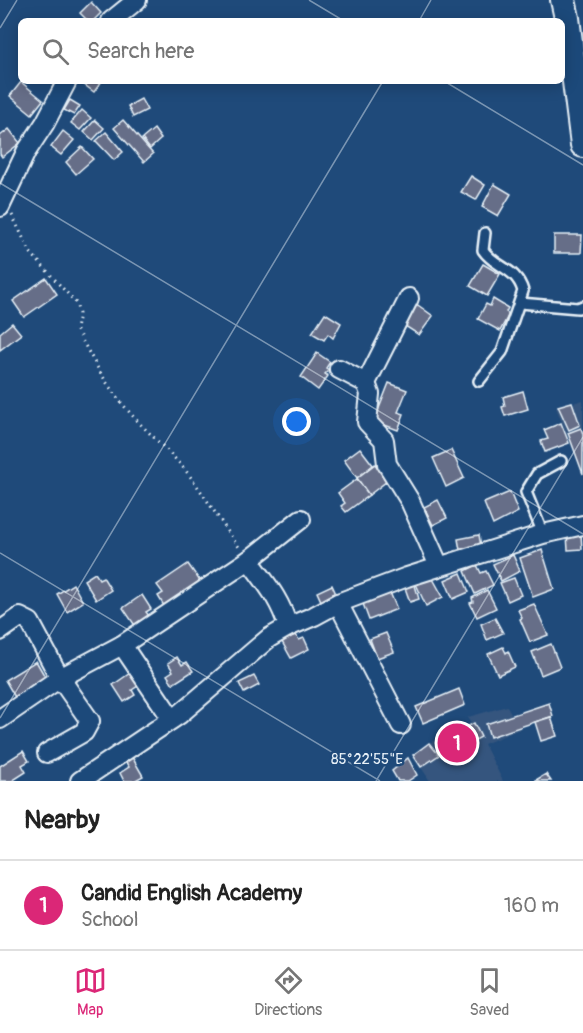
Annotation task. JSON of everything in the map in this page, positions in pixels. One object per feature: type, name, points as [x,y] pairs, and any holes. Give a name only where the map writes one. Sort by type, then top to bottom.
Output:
[{"type":"street","points":[[115,18],[137,0]]},
{"type":"street","points":[[563,0],[583,145]]},
{"type":"street","points":[[1,206],[26,152],[45,123],[65,84]]},
{"type":"street","points":[[366,383],[409,297]]},
{"type":"street","points":[[339,369],[366,383],[370,394],[367,422],[384,440],[387,464],[410,501],[439,566]]},
{"type":"street","points":[[0,719],[60,678],[122,645],[249,560],[301,519]]},
{"type":"street","points":[[80,781],[172,719],[212,688],[269,638],[288,627],[338,603],[439,566],[543,534],[583,525]]},
{"type":"street","points":[[249,560],[276,597],[288,627]]},
{"type":"street","points":[[338,603],[401,725]]},
{"type":"street","points":[[0,632],[20,617],[30,622],[60,678],[90,721],[84,732],[47,753]]},
{"type":"street","points":[[122,645],[172,719]]},
{"type":"lane","points":[[479,381],[502,352],[523,291],[519,281],[508,269],[487,256],[483,250],[485,233]]},
{"type":"lane","points":[[520,303],[578,308],[583,306]]},
{"type":"lane","points":[[543,534],[526,492],[537,474],[561,461]]},
{"type":"path","points":[[1,206],[9,210],[16,221],[30,252],[76,303],[79,314],[76,329],[100,373],[125,407],[186,471],[249,560]]},
{"type":"shaded area","points":[[583,400],[583,474],[556,408]]},
{"type":"shaded area","points":[[507,706],[520,729],[484,744],[503,781],[430,781],[413,755],[429,743],[471,723],[468,717]]},
{"type":"building","points":[[91,2],[101,13],[96,18],[85,18],[80,13]]},
{"type":"building","points":[[19,84],[23,84],[43,100],[32,114],[10,96]]},
{"type":"building","points":[[83,84],[100,84],[94,92]]},
{"type":"building","points":[[141,99],[147,110],[133,117],[128,106]]},
{"type":"building","points":[[70,100],[80,106],[74,115],[64,110]]},
{"type":"building","points":[[82,110],[91,118],[80,130],[71,123]]},
{"type":"building","points":[[95,120],[104,128],[93,140],[84,132]]},
{"type":"building","points":[[123,120],[153,154],[144,162],[114,128]]},
{"type":"building","points":[[9,129],[20,143],[2,157],[0,136]]},
{"type":"building","points":[[154,129],[161,139],[150,149],[142,139]]},
{"type":"building","points":[[63,131],[74,140],[61,155],[51,147]]},
{"type":"building","points":[[106,132],[123,152],[114,160],[96,141]]},
{"type":"building","points":[[82,147],[93,159],[76,174],[66,162]]},
{"type":"building","points":[[471,176],[485,185],[476,200],[461,192]]},
{"type":"building","points":[[494,184],[511,194],[498,216],[482,207]]},
{"type":"building","points":[[554,235],[582,235],[581,253],[554,253]]},
{"type":"building","points":[[483,264],[500,274],[487,296],[470,286]]},
{"type":"building","points":[[46,278],[57,294],[24,317],[13,301]]},
{"type":"building","points":[[493,299],[508,308],[506,312],[509,314],[500,331],[478,319],[486,304],[490,306]]},
{"type":"building","points":[[415,303],[433,316],[419,335],[402,324]]},
{"type":"building","points":[[325,313],[341,323],[333,338],[328,334],[324,340],[312,333]]},
{"type":"building","points":[[12,323],[21,334],[0,350],[0,333]]},
{"type":"building","points":[[317,353],[330,362],[326,368],[329,370],[325,374],[328,376],[318,390],[301,377]]},
{"type":"building","points":[[389,383],[407,390],[398,412],[404,414],[398,430],[374,421]]},
{"type":"building","points":[[523,391],[528,409],[505,416],[502,407],[505,406],[503,397]]},
{"type":"building","points":[[572,402],[580,425],[569,430],[558,406]]},
{"type":"building","points":[[561,423],[569,443],[545,452],[541,441],[548,439],[544,430]]},
{"type":"building","points":[[581,428],[583,434],[583,474],[568,433]]},
{"type":"building","points":[[360,448],[373,465],[357,478],[344,460]]},
{"type":"building","points":[[451,450],[464,478],[446,487],[433,458]]},
{"type":"building","points":[[375,464],[387,481],[369,495],[357,478]]},
{"type":"building","points":[[357,479],[369,495],[346,512],[341,506],[345,503],[338,493]]},
{"type":"building","points":[[510,492],[518,512],[493,525],[484,503]]},
{"type":"building","points":[[438,500],[447,518],[433,525],[424,507]]},
{"type":"building","points":[[581,534],[582,549],[568,550],[567,535]]},
{"type":"building","points":[[479,535],[481,546],[460,550],[458,539]]},
{"type":"building","points":[[542,550],[554,589],[533,597],[520,558]]},
{"type":"building","points":[[513,555],[520,571],[501,581],[493,564]]},
{"type":"building","points":[[188,564],[200,581],[164,606],[158,596],[163,593],[157,585]]},
{"type":"building","points":[[477,565],[481,573],[486,571],[493,585],[475,594],[465,571]]},
{"type":"building","points":[[95,573],[99,579],[103,577],[111,590],[96,600],[84,580]]},
{"type":"building","points":[[461,573],[469,592],[453,599],[445,580]]},
{"type":"building","points":[[432,577],[443,597],[426,606],[416,584]]},
{"type":"building","points":[[514,578],[521,595],[508,601],[500,583]]},
{"type":"building","points":[[414,582],[419,599],[410,602],[404,585]]},
{"type":"building","points":[[73,584],[83,602],[67,612],[57,594]]},
{"type":"building","points":[[332,585],[337,596],[322,603],[317,592]]},
{"type":"building","points":[[389,590],[397,609],[369,620],[362,601]]},
{"type":"building","points":[[487,590],[496,608],[477,617],[470,603],[473,602],[472,598]]},
{"type":"building","points":[[142,595],[151,609],[146,612],[150,617],[136,627],[123,608]]},
{"type":"building","points":[[534,604],[548,635],[530,642],[518,610]]},
{"type":"building","points":[[495,618],[503,633],[487,640],[481,624]]},
{"type":"building","points":[[295,633],[299,640],[304,638],[309,649],[291,658],[281,640]]},
{"type":"building","points":[[386,633],[394,652],[377,658],[370,639]]},
{"type":"building","points":[[551,644],[560,667],[541,675],[532,652]]},
{"type":"building","points":[[503,647],[506,653],[508,651],[515,667],[498,675],[488,654]]},
{"type":"building","points":[[177,657],[182,665],[187,662],[193,671],[173,684],[167,675],[173,671],[168,663]]},
{"type":"building","points":[[36,661],[47,680],[16,699],[5,680]]},
{"type":"building","points":[[133,671],[141,684],[132,690],[135,695],[124,702],[113,685]]},
{"type":"building","points":[[254,676],[259,685],[244,693],[239,683]]},
{"type":"building","points":[[459,689],[465,705],[423,723],[416,707]]},
{"type":"building","points":[[549,703],[553,716],[490,737],[486,724]]},
{"type":"building","points":[[551,717],[557,736],[541,741],[535,722]]},
{"type":"building","points":[[474,723],[481,737],[464,746],[468,755],[459,761],[448,738]]},
{"type":"building","points":[[429,743],[439,755],[421,767],[413,755]]},
{"type":"building","points":[[23,751],[29,761],[22,765],[26,772],[12,781],[0,781],[0,766]]},
{"type":"building","points":[[132,757],[143,776],[134,781],[124,781],[120,773],[129,767],[125,761]]},
{"type":"building","points":[[408,758],[417,775],[408,781],[398,781],[392,771]]},
{"type":"building","points":[[546,774],[551,781],[536,780]]},
{"type":"place","name":"Candid English Academy","points":[[457,743]]}]
